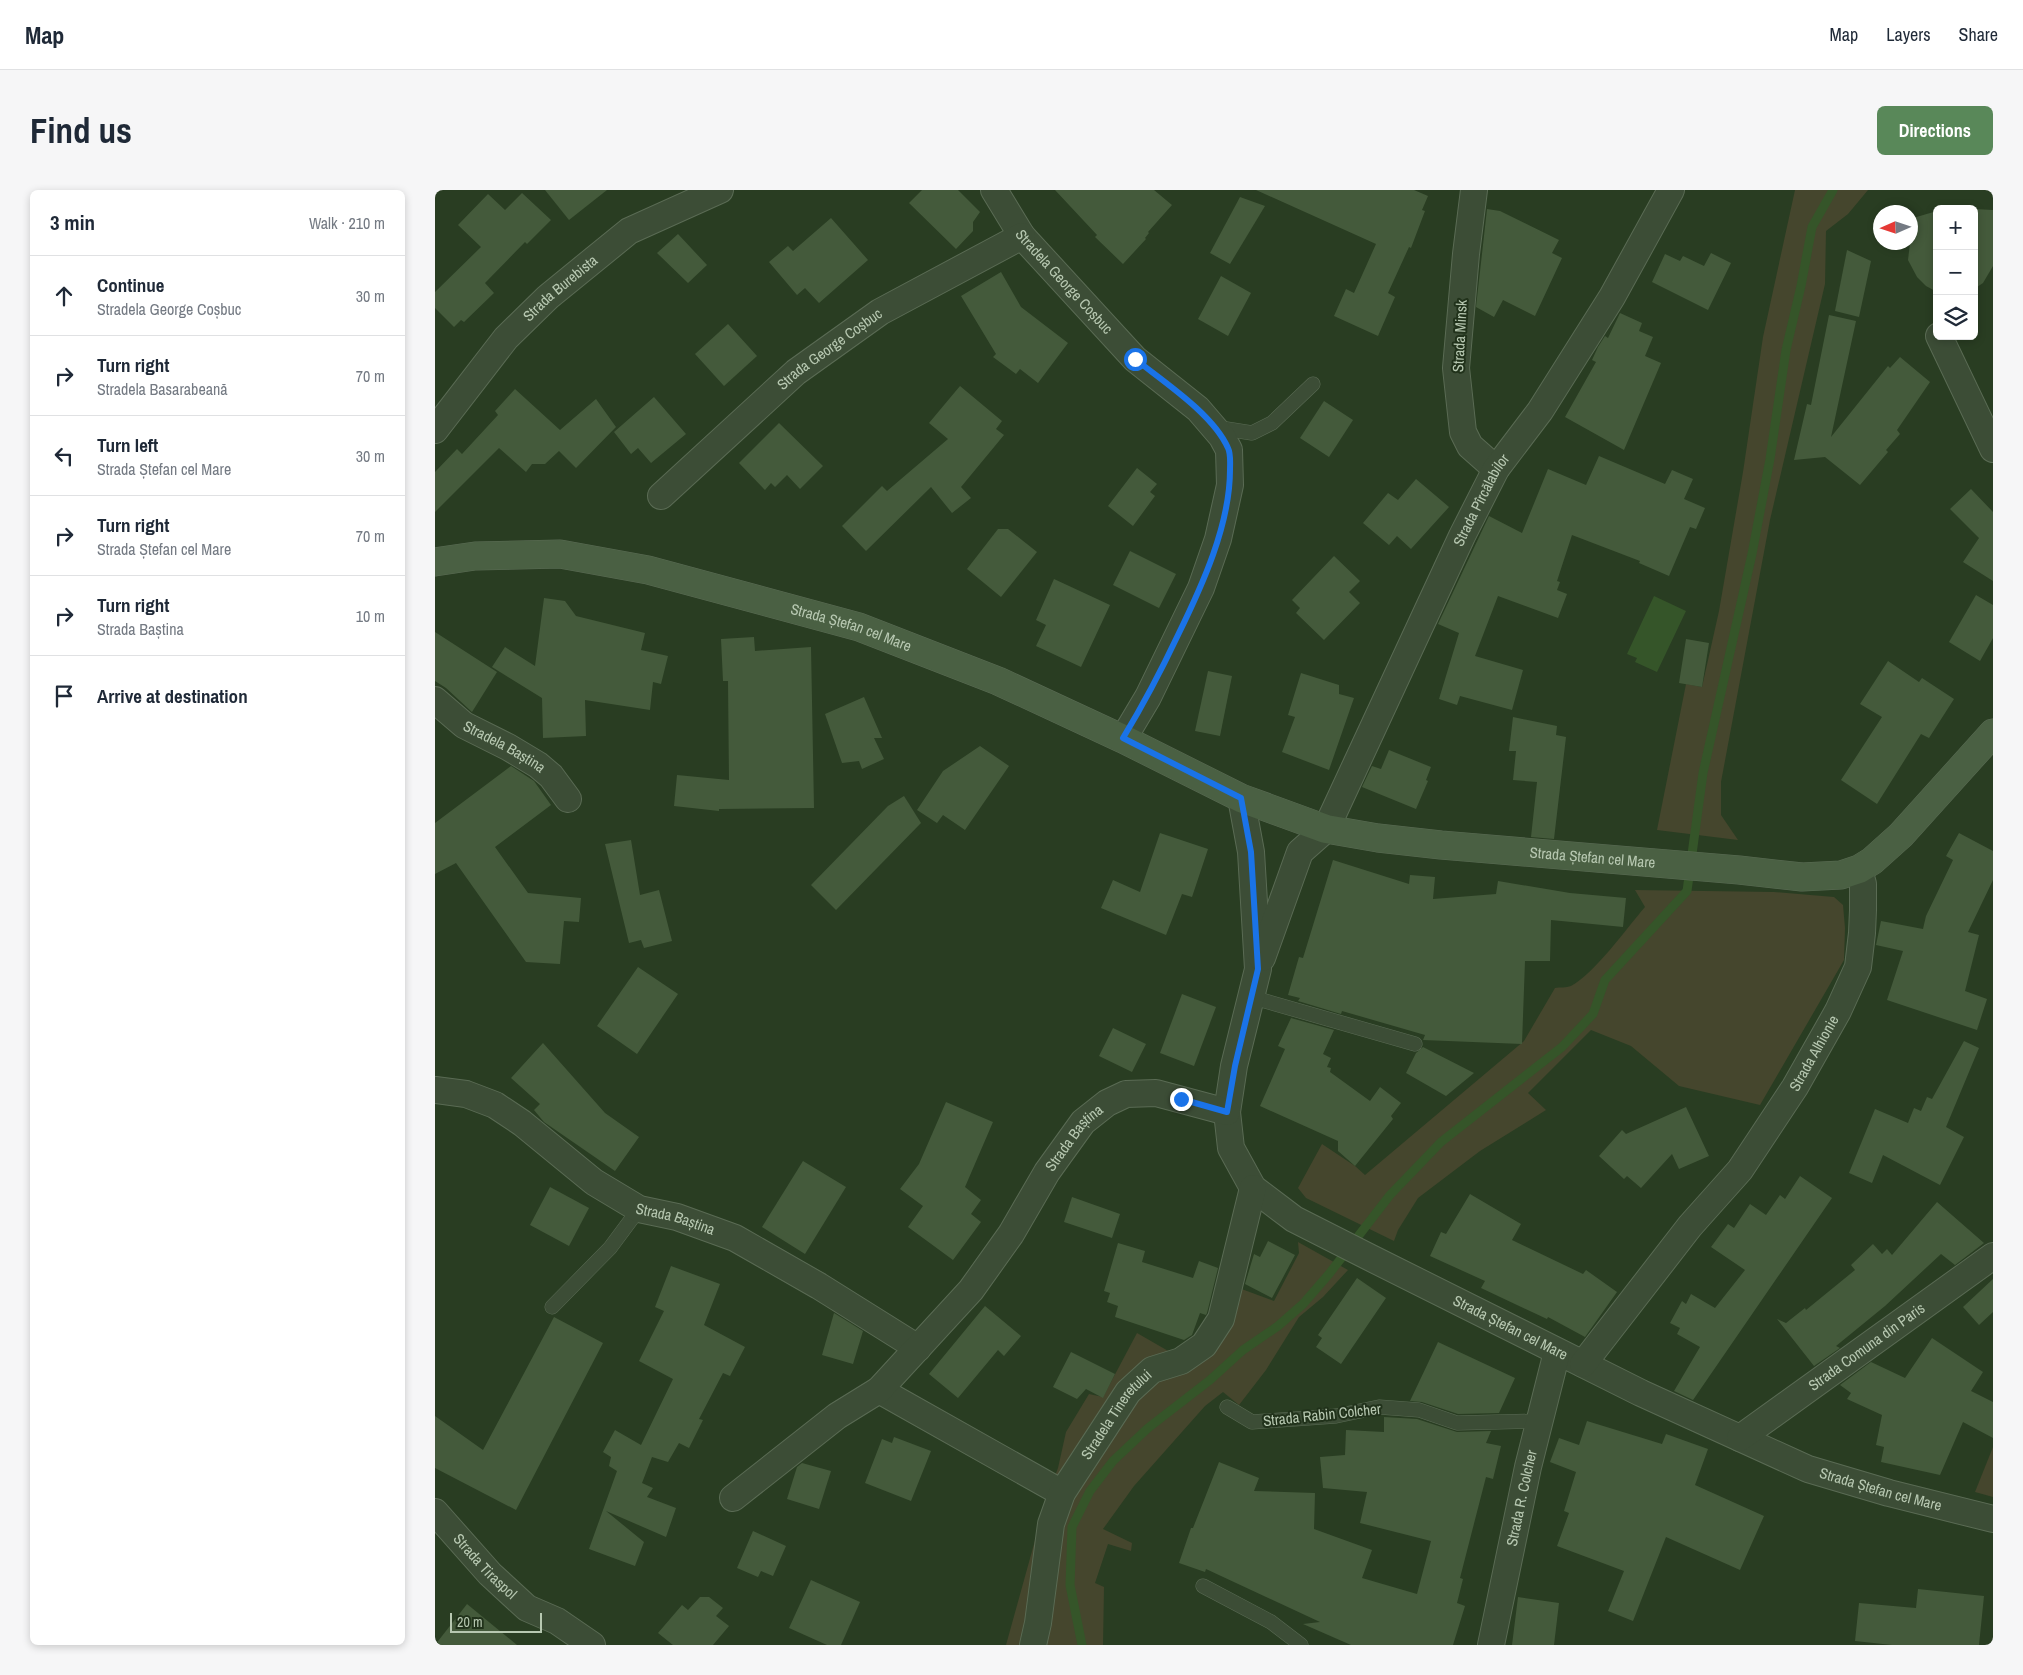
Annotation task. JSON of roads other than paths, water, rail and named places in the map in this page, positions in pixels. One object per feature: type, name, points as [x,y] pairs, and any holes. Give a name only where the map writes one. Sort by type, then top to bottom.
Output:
[{"type":"main road","name":"Strada Ștefan cel Mare","points":[[435,562],[475,556],[560,554],[648,570],[859,627],[998,681],[1123,738],[1241,798],[1326,829],[1378,838],[1441,845],[1802,877],[1841,875],[1859,869]]},
{"type":"main road","points":[[1859,869],[1872,861],[1901,835],[1993,733]]},
{"type":"street","name":"Strada Burebista","points":[[435,430],[506,338],[549,297],[629,231],[721,190]]},
{"type":"street","name":"Stradela George Coșbuc","points":[[994,190],[1022,236],[1135,359],[1197,409],[1222,437],[1229,450],[1230,485],[1218,539],[1201,588],[1148,697],[1123,738]]},
{"type":"street","name":"Strada Minsk","points":[[1475,190],[1466,254],[1456,368],[1463,432],[1470,446],[1496,469]]},
{"type":"street","name":"Strada Pîrcălabilor","points":[[1326,829],[1462,536],[1496,469],[1541,411],[1612,297],[1671,190]]},
{"type":"street","name":"Strada George Coșbuc","points":[[661,496],[804,366],[880,312],[1022,236]]},
{"type":"street","points":[[1940,340],[1993,449]]},
{"type":"street","name":"Stradela Baștina","points":[[435,700],[464,725],[508,747],[538,765],[551,776],[567,799]]},
{"type":"street","name":"Strada Ștefan cel Mare","points":[[1241,798],[1251,852],[1258,969]]},
{"type":"street","name":"Strada Ștefan cel Mare","points":[[1326,829],[1300,852],[1258,969],[1235,1066],[1227,1112],[1231,1148],[1253,1188],[1294,1219],[1331,1238],[1557,1352],[1808,1469],[1889,1493],[1993,1519]]},
{"type":"street","name":"Strada Alhionie","points":[[1583,1364],[1690,1226],[1740,1170],[1795,1087],[1839,1011],[1858,967],[1863,910],[1863,884],[1859,869]]},
{"type":"street","name":"Strada Baștina","points":[[435,1090],[466,1094],[495,1105],[521,1123],[594,1182],[639,1209],[677,1217],[735,1238],[819,1286],[918,1348]]},
{"type":"street","name":"Strada Baștina","points":[[733,1498],[837,1416],[879,1390],[971,1290],[1011,1234],[1047,1172],[1083,1122],[1107,1103],[1126,1094],[1156,1093],[1227,1112]]},
{"type":"street","name":"Stradela Tineretului","points":[[1033,1645],[1038,1623],[1051,1524],[1062,1493],[1128,1392],[1152,1370],[1181,1361],[1204,1345],[1221,1319],[1253,1188]]},
{"type":"street","name":"Strada Comuna din Paris","points":[[1740,1438],[1993,1256]]},
{"type":"street","name":"Strada R. Colcher","points":[[1491,1645],[1528,1467],[1557,1352]]},
{"type":"street","points":[[879,1390],[1062,1493]]},
{"type":"street","name":"Strada Tiraspol","points":[[435,1512],[490,1574],[527,1608],[557,1621],[592,1645]]},
{"type":"lane","points":[[1213,426],[1251,433],[1272,423],[1313,384]]},
{"type":"lane","points":[[1251,997],[1415,1044]]},
{"type":"lane","points":[[552,1307],[610,1248],[639,1209]]},
{"type":"lane","name":"Strada Rabin Colcher","points":[[1227,1407],[1252,1422],[1336,1416],[1379,1407],[1419,1410],[1457,1422],[1540,1420]]},
{"type":"lane","points":[[1203,1586],[1271,1622],[1301,1645]]},
{"type":"waterway","points":[[1082,1645],[1070,1585],[1072,1527],[1090,1491],[1113,1461],[1148,1428],[1210,1380],[1243,1350],[1278,1326],[1303,1304],[1329,1274],[1390,1195],[1441,1142],[1562,1047],[1593,1014],[1605,980],[1687,891],[1703,773],[1752,554],[1770,459],[1786,350],[1812,227],[1833,190]]}]
